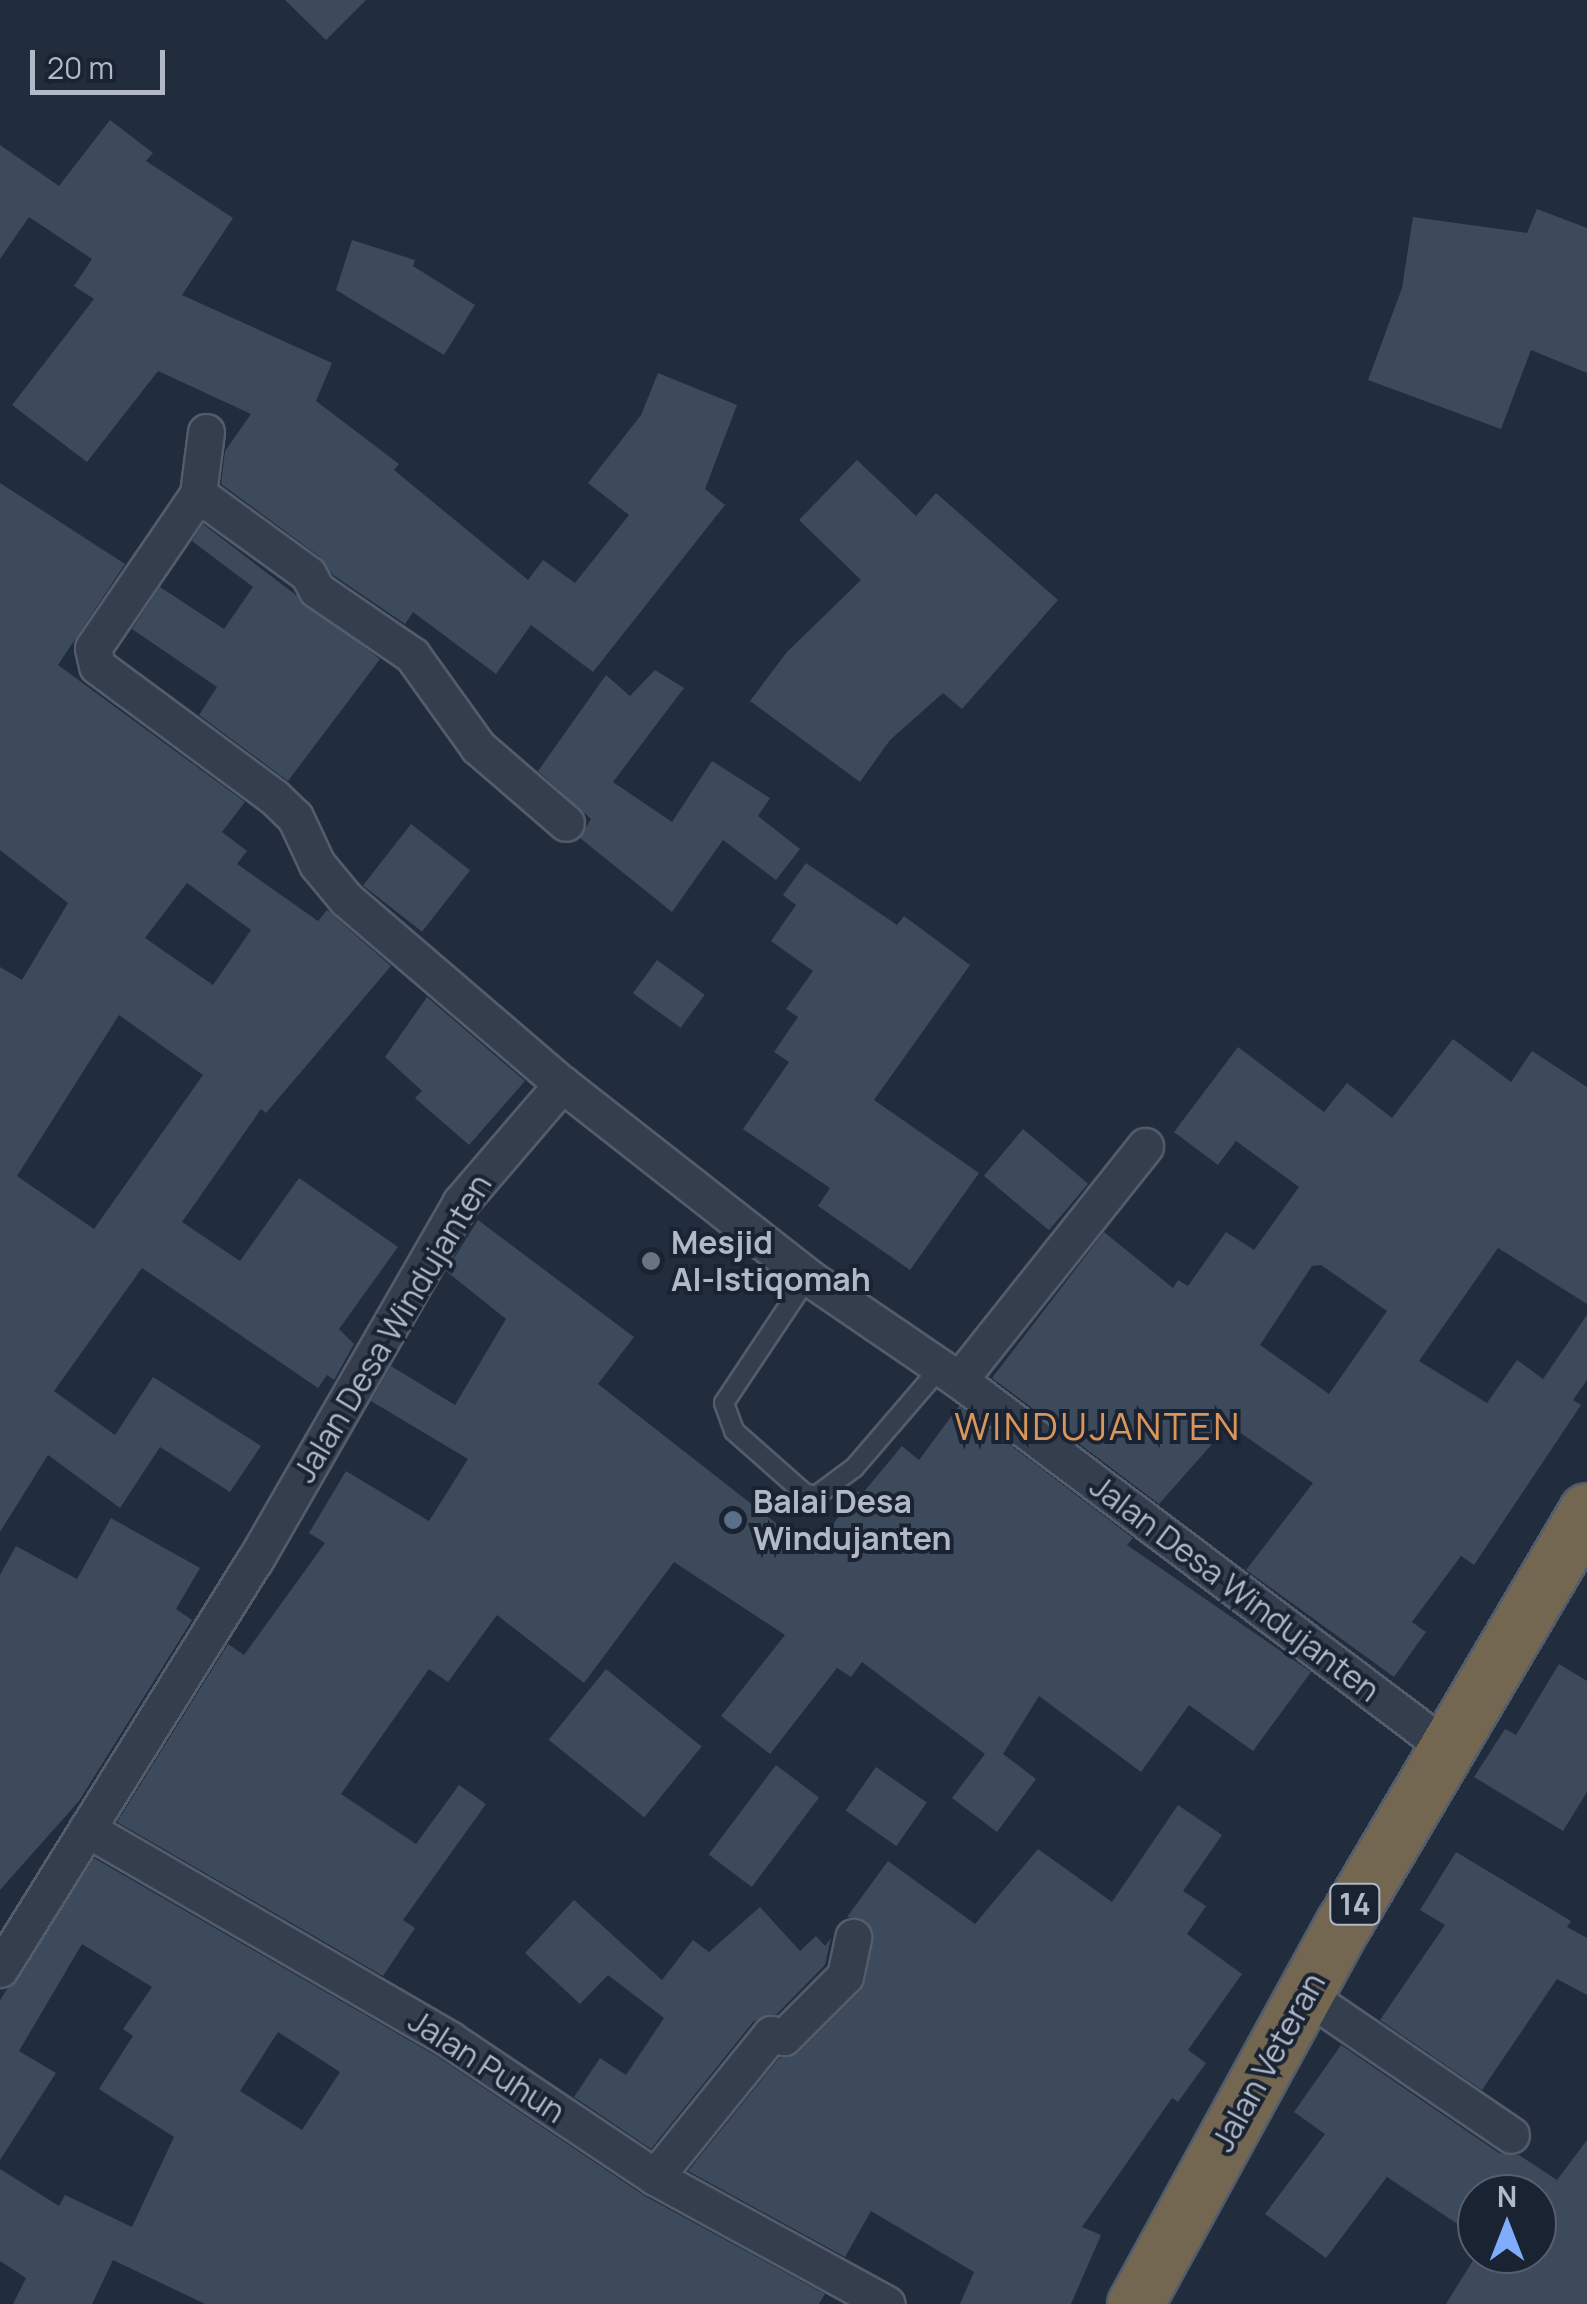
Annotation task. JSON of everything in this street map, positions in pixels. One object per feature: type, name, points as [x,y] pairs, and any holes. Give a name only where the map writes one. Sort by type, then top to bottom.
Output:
[{"type":"highway","name":"Jalan Veteran","points":[[1135,2304],[1306,1994],[1587,1511]]},
{"type":"street","points":[[206,432],[198,494],[94,648],[97,666],[274,797],[296,817],[317,864],[346,899],[562,1084]]},
{"type":"street","points":[[198,494],[412,655],[478,747],[566,824]]},
{"type":"street","name":"Jalan Desa Windujanten","points":[[2,1967],[255,1560],[460,1204],[562,1084],[808,1278],[950,1373],[1448,1748]]},
{"type":"street","points":[[950,1373],[1145,1146]]},
{"type":"street","name":"Jalan Puhun","points":[[87,1828],[449,2039],[655,2177],[887,2304]]},
{"type":"street","points":[[655,2177],[770,2034],[784,2038],[845,1976],[853,1938]]},
{"type":"street","points":[[1306,1994],[1511,2135]]},
{"type":"lane","points":[[808,1278],[724,1403],[734,1431],[804,1493],[816,1496],[854,1468],[950,1373]]},
{"type":"building","points":[[285,0],[366,0],[326,40]]},
{"type":"building","points":[[110,120],[153,153],[146,161],[233,218],[182,295],[332,363],[316,401],[399,464],[394,470],[528,580],[543,560],[575,583],[629,515],[588,483],[641,415],[658,373],[737,405],[705,489],[725,505],[593,672],[531,625],[496,674],[413,612],[405,624],[333,575],[320,557],[221,484],[225,451],[251,414],[158,371],[87,462],[12,405],[94,299],[74,286],[92,259],[29,217],[0,259],[0,145],[59,186]]},
{"type":"building","points":[[1537,209],[1587,228],[1587,373],[1531,350],[1501,429],[1368,380],[1402,288],[1413,217],[1527,233]]},
{"type":"building","points":[[352,240],[415,260],[413,266],[475,305],[444,355],[336,290]]},
{"type":"building","points":[[857,460],[916,516],[936,493],[1058,600],[962,709],[943,693],[890,740],[860,782],[750,701],[787,652],[861,580],[799,520]]},
{"type":"building","points":[[0,483],[125,564],[58,665],[245,802],[222,832],[247,851],[237,864],[318,921],[327,910],[391,966],[266,1113],[261,1109],[182,1222],[240,1261],[299,1178],[398,1247],[339,1329],[354,1344],[334,1380],[327,1375],[318,1388],[142,1268],[54,1391],[115,1435],[153,1377],[261,1446],[230,1492],[160,1447],[120,1508],[48,1455],[0,1532],[0,967],[22,980],[68,903],[0,850]],"holes":[[[187,883],[251,930],[213,985],[145,938]],[[119,1015],[203,1075],[94,1229],[17,1176]]]},
{"type":"building","points":[[203,524],[380,659],[288,781],[199,715],[217,687],[132,629],[160,587],[224,629],[253,587],[192,541]]},
{"type":"building","points":[[655,670],[684,688],[613,782],[672,822],[712,761],[770,798],[758,816],[800,849],[776,880],[723,840],[672,912],[580,838],[591,819],[538,771],[606,675],[630,696]]},
{"type":"building","points":[[411,824],[470,870],[422,932],[363,885]]},
{"type":"building","points":[[806,863],[897,925],[904,916],[970,965],[874,1100],[979,1173],[910,1270],[818,1206],[830,1188],[743,1129],[789,1062],[774,1052],[798,1017],[786,1009],[813,971],[771,941],[796,905],[783,895]]},
{"type":"building","points":[[657,960],[705,995],[681,1028],[633,993]]},
{"type":"building","points":[[427,997],[525,1081],[469,1145],[415,1098],[422,1091],[385,1057]]},
{"type":"building","points":[[1453,1039],[1511,1082],[1532,1051],[1587,1087],[1587,1304],[1498,1248],[1419,1361],[1487,1403],[1517,1360],[1543,1379],[1587,1315],[1587,1380],[1573,1400],[1581,1405],[1474,1565],[1461,1556],[1412,1622],[1426,1632],[1394,1677],[1246,1570],[1313,1483],[1229,1425],[1159,1504],[992,1378],[1104,1232],[1173,1288],[1178,1280],[1188,1286],[1226,1232],[1254,1250],[1299,1187],[1236,1141],[1218,1165],[1174,1132],[1238,1047],[1324,1112],[1347,1083],[1392,1118]],"holes":[[[1321,1265],[1387,1311],[1329,1394],[1260,1345],[1312,1266]]]},
{"type":"building","points":[[1023,1129],[1088,1184],[1049,1230],[984,1176]]},
{"type":"building","points":[[478,1220],[634,1337],[598,1384],[813,1552],[857,1491],[862,1494],[902,1446],[919,1460],[959,1406],[1133,1538],[1127,1545],[1311,1672],[1253,1751],[1189,1705],[1141,1772],[1039,1696],[1003,1754],[1036,1779],[997,1832],[952,1798],[985,1754],[862,1662],[851,1677],[837,1668],[770,1754],[721,1716],[785,1635],[674,1562],[584,1683],[497,1615],[448,1682],[429,1669],[341,1794],[416,1844],[459,1785],[486,1804],[403,1920],[415,1928],[383,1976],[117,1822],[228,1644],[244,1655],[325,1543],[309,1533],[346,1471],[429,1521],[468,1459],[371,1401],[391,1366],[455,1405],[506,1319],[446,1271]]},
{"type":"building","points":[[111,1518],[200,1568],[176,1609],[192,1620],[79,1801],[0,1890],[0,1575],[16,1546],[77,1579]]},
{"type":"building","points":[[1559,1664],[1587,1681],[1587,1792],[1563,1831],[1474,1777],[1505,1729],[1516,1735]]},
{"type":"building","points":[[606,1669],[702,1746],[644,1817],[549,1740]]},
{"type":"building","points":[[776,1765],[819,1797],[752,1887],[709,1854]]},
{"type":"building","points":[[876,1767],[927,1803],[896,1846],[846,1810]]},
{"type":"building","points":[[1178,1805],[1222,1835],[1183,1891],[1206,1906],[1187,1934],[1242,1974],[1188,2050],[1206,2063],[1178,2102],[1172,2098],[1082,2227],[1101,2235],[1071,2304],[960,2304],[974,2272],[871,2211],[845,2257],[688,2171],[779,2058],[799,2052],[861,1990],[873,1931],[866,1921],[847,1917],[888,1861],[975,1924],[1038,1849],[1112,1902]]},
{"type":"building","points":[[1456,1852],[1571,1921],[1567,1927],[1587,1938],[1587,1995],[1557,1979],[1482,2090],[1380,2020],[1445,1925],[1420,1910]]},
{"type":"building","points":[[94,1858],[438,2057],[645,2196],[825,2294],[819,2304],[205,2304],[113,2260],[92,2304],[13,2304],[26,2278],[0,2261],[0,2169],[59,2206],[65,2195],[132,2227],[174,2137],[99,2089],[133,2036],[123,2029],[152,1987],[82,1944],[19,2051],[56,2073],[0,2160],[0,2000]],"holes":[[[278,2032],[340,2072],[302,2130],[240,2091]]]},
{"type":"building","points":[[574,1900],[662,1980],[693,1940],[709,1952],[760,1907],[800,1951],[816,1936],[825,1946],[831,1938],[825,1965],[777,2014],[754,2021],[651,2149],[574,2097],[600,2058],[626,2075],[664,2018],[608,1975],[580,2004],[525,1953]]},
{"type":"building","points":[[1341,2045],[1499,2153],[1519,2155],[1548,2174],[1457,2174],[1457,2224],[1387,2177],[1326,2258],[1265,2214],[1325,2134],[1294,2112]]},
{"type":"building","points":[[1587,2140],[1587,2304],[1446,2304],[1465,2274],[1557,2274],[1557,2180]]},
{"type":"place","name":"Mesjid Al-Istiqomah","points":[[651,1261]]},
{"type":"place","name":"Balai Desa Windujanten","points":[[733,1520]]},
{"type":"district","name":"WINDUJANTEN","points":[[1098,1426]]}]
